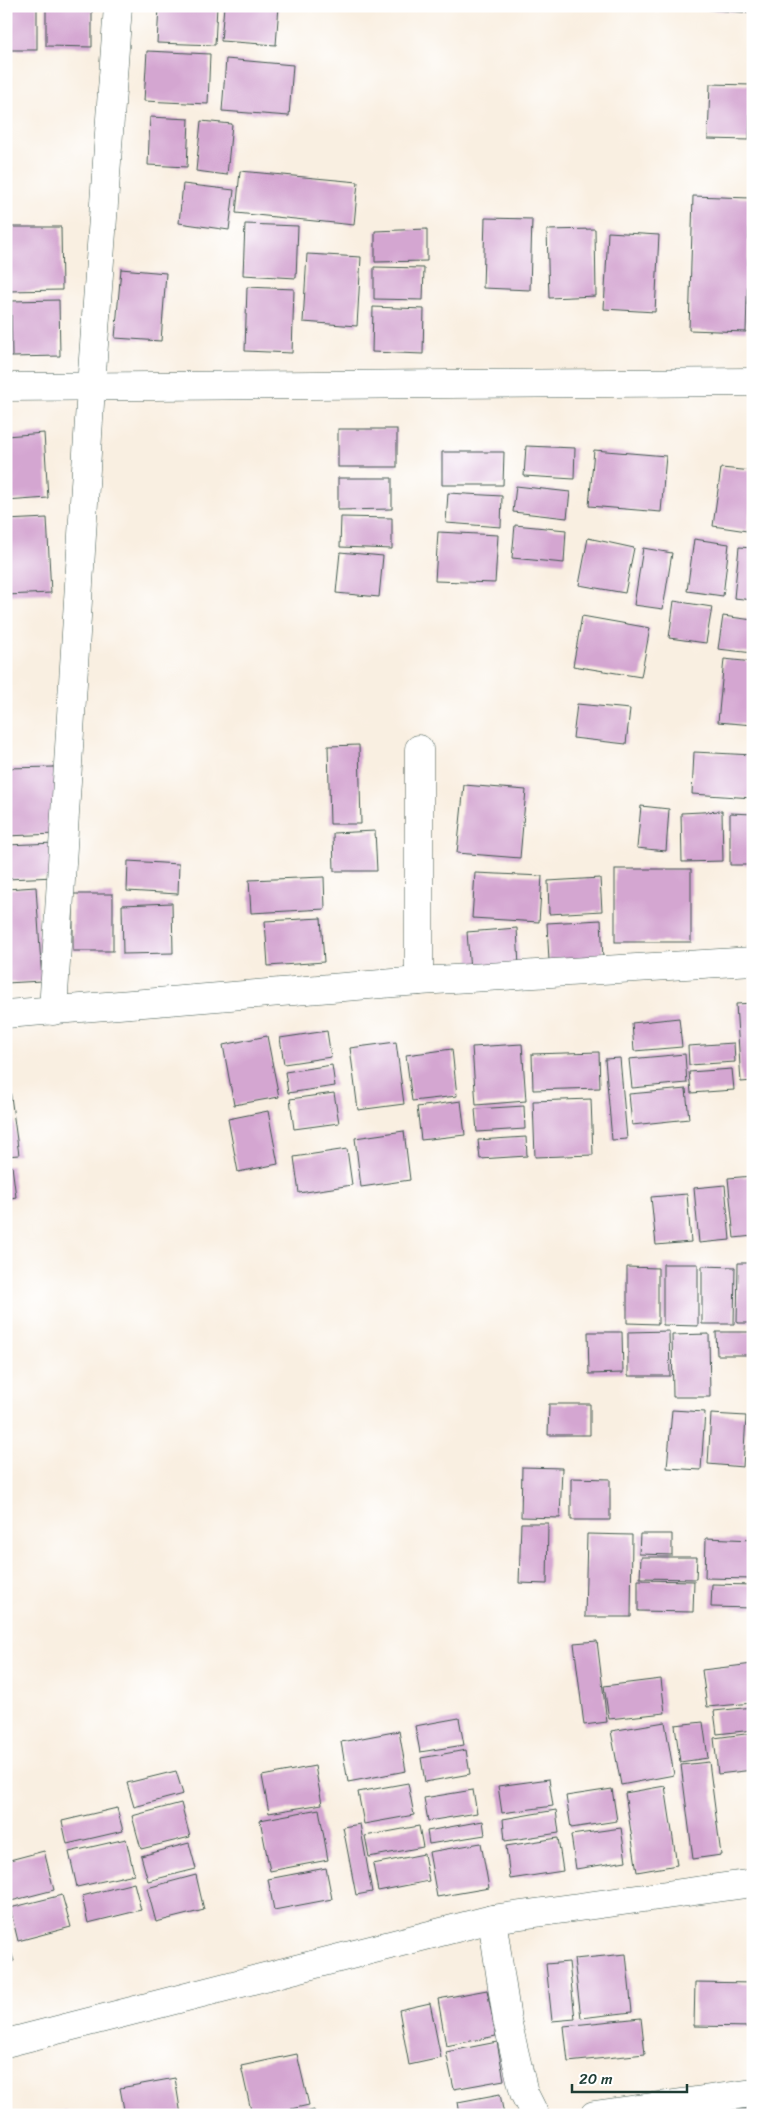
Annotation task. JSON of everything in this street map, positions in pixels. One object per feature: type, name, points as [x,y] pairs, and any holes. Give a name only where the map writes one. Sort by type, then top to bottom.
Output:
[{"type":"street","points":[[53,1011],[91,387],[118,6]]},
{"type":"street","points":[[6,387],[753,382]]},
{"type":"street","points":[[419,748],[419,981]]},
{"type":"street","points":[[6,1014],[419,981],[753,961]]},
{"type":"street","points":[[6,2043],[492,1919],[753,1883]]},
{"type":"street","points":[[492,1919],[506,2020],[524,2093],[535,2115]]},
{"type":"street","points":[[594,2115],[753,2094]]},
{"type":"building","points":[[6,6],[37,6],[37,50],[6,50]]},
{"type":"building","points":[[46,6],[92,6],[92,47],[46,46]]},
{"type":"building","points":[[159,6],[217,6],[215,45],[157,43]]},
{"type":"building","points":[[224,6],[279,6],[276,45],[221,41]]},
{"type":"building","points":[[702,6],[753,6],[752,13],[702,9]]},
{"type":"building","points":[[147,51],[210,54],[208,104],[144,101]]},
{"type":"building","points":[[226,59],[293,65],[289,116],[222,111]]},
{"type":"building","points":[[710,84],[751,85],[749,140],[708,139]]},
{"type":"building","points":[[150,117],[189,119],[187,167],[148,165]]},
{"type":"building","points":[[201,121],[232,124],[227,175],[196,171]]},
{"type":"building","points":[[240,171],[358,182],[354,225],[236,213]]},
{"type":"building","points":[[183,184],[234,190],[229,230],[179,223]]},
{"type":"building","points":[[693,196],[750,198],[746,332],[689,330]]},
{"type":"building","points":[[485,218],[532,219],[530,290],[483,288]]},
{"type":"building","points":[[245,224],[298,226],[296,278],[243,275]]},
{"type":"building","points":[[7,227],[61,227],[62,290],[8,291]]},
{"type":"building","points":[[427,229],[427,261],[375,262],[375,231]]},
{"type":"building","points":[[595,229],[596,296],[549,298],[547,230]]},
{"type":"building","points":[[608,232],[659,235],[655,312],[604,309]]},
{"type":"building","points":[[751,243],[753,243],[753,325],[749,325]]},
{"type":"building","points":[[307,254],[361,257],[357,326],[303,322]]},
{"type":"building","points":[[374,267],[424,268],[423,300],[374,299]]},
{"type":"building","points":[[121,269],[166,273],[161,341],[115,338]]},
{"type":"building","points":[[247,287],[294,289],[292,353],[245,351]]},
{"type":"building","points":[[59,300],[60,356],[12,357],[11,301]]},
{"type":"building","points":[[373,307],[424,309],[423,354],[372,352]]},
{"type":"building","points":[[338,429],[397,429],[397,467],[338,467]]},
{"type":"building","points":[[44,433],[48,498],[6,501],[6,436]]},
{"type":"building","points":[[526,446],[575,448],[574,479],[524,476]]},
{"type":"building","points":[[594,450],[666,456],[661,512],[589,506]]},
{"type":"building","points":[[442,452],[504,452],[503,485],[442,485]]},
{"type":"building","points":[[721,468],[753,471],[753,488],[747,531],[713,526]]},
{"type":"building","points":[[338,478],[392,478],[392,509],[338,510]]},
{"type":"building","points":[[516,486],[570,492],[567,518],[513,512]]},
{"type":"building","points":[[448,493],[502,496],[501,527],[446,523]]},
{"type":"building","points":[[341,517],[392,518],[392,549],[340,547]]},
{"type":"building","points":[[47,518],[51,593],[6,595],[6,520]]},
{"type":"building","points":[[515,525],[566,530],[564,563],[512,558]]},
{"type":"building","points":[[438,532],[498,535],[495,583],[435,581]]},
{"type":"building","points":[[588,538],[634,548],[625,593],[579,585]]},
{"type":"building","points":[[694,539],[729,544],[723,596],[687,591]]},
{"type":"building","points":[[739,547],[753,548],[753,600],[734,598]]},
{"type":"building","points":[[643,548],[672,553],[663,609],[634,605]]},
{"type":"building","points":[[340,552],[383,556],[379,597],[336,593]]},
{"type":"building","points":[[674,601],[712,607],[706,643],[669,638]]},
{"type":"building","points":[[582,616],[650,628],[641,677],[573,666]]},
{"type":"building","points":[[723,616],[753,620],[753,653],[718,649]]},
{"type":"building","points":[[724,659],[753,662],[753,725],[718,722]]},
{"type":"building","points":[[577,704],[630,709],[626,744],[573,738]]},
{"type":"building","points":[[359,745],[361,824],[330,824],[328,746]]},
{"type":"building","points":[[694,752],[753,755],[753,798],[692,794]]},
{"type":"building","points":[[55,767],[57,834],[6,836],[6,768]]},
{"type":"building","points":[[464,785],[526,790],[520,858],[457,853]]},
{"type":"building","points":[[641,806],[669,809],[666,851],[637,848]]},
{"type":"building","points":[[722,811],[723,861],[682,862],[681,813]]},
{"type":"building","points":[[730,813],[753,814],[753,865],[730,865]]},
{"type":"building","points":[[375,831],[377,871],[334,871],[333,833]]},
{"type":"building","points":[[55,843],[56,877],[6,879],[6,845]]},
{"type":"building","points":[[128,861],[179,864],[178,894],[127,891]]},
{"type":"building","points":[[615,869],[691,869],[691,942],[615,942]]},
{"type":"building","points":[[475,873],[542,876],[539,922],[472,918]]},
{"type":"building","points":[[324,877],[325,909],[251,913],[249,880]]},
{"type":"building","points":[[600,878],[602,911],[549,914],[548,881]]},
{"type":"building","points":[[36,887],[42,981],[6,983],[6,889]]},
{"type":"building","points":[[73,894],[113,894],[113,951],[73,951]]},
{"type":"building","points":[[172,903],[173,953],[123,954],[122,905]]},
{"type":"building","points":[[321,918],[324,962],[268,966],[265,921]]},
{"type":"building","points":[[601,920],[603,959],[549,961],[547,923]]},
{"type":"building","points":[[517,928],[519,967],[470,971],[467,932]]},
{"type":"building","points":[[753,1003],[753,1081],[741,1082],[736,1004]]},
{"type":"building","points":[[679,1018],[682,1047],[634,1051],[632,1023]]},
{"type":"building","points":[[327,1031],[331,1057],[284,1064],[280,1038]]},
{"type":"building","points":[[267,1036],[279,1097],[234,1105],[223,1045]]},
{"type":"building","points":[[396,1042],[404,1104],[358,1110],[350,1048]]},
{"type":"building","points":[[734,1043],[735,1062],[689,1065],[688,1046]]},
{"type":"building","points":[[522,1044],[526,1101],[476,1105],[472,1047]]},
{"type":"building","points":[[452,1049],[457,1096],[412,1101],[406,1055]]},
{"type":"building","points":[[599,1052],[600,1088],[533,1090],[532,1054]]},
{"type":"building","points":[[685,1054],[687,1083],[632,1088],[629,1059]]},
{"type":"building","points":[[620,1058],[627,1139],[612,1140],[605,1059]]},
{"type":"building","points":[[332,1065],[335,1086],[288,1093],[285,1072]]},
{"type":"building","points":[[732,1069],[734,1090],[691,1093],[689,1072]]},
{"type":"building","points":[[10,1089],[19,1155],[6,1156],[6,1090]]},
{"type":"building","points":[[686,1089],[689,1119],[632,1125],[629,1094]]},
{"type":"building","points":[[334,1093],[339,1123],[294,1129],[290,1099]]},
{"type":"building","points":[[591,1099],[593,1155],[535,1157],[533,1101]]},
{"type":"building","points":[[461,1101],[465,1135],[421,1140],[417,1107]]},
{"type":"building","points":[[524,1106],[525,1129],[477,1132],[475,1109]]},
{"type":"building","points":[[268,1111],[278,1164],[238,1172],[228,1119]]},
{"type":"building","points":[[404,1131],[410,1180],[361,1187],[355,1138]]},
{"type":"building","points":[[526,1137],[527,1156],[480,1159],[478,1140]]},
{"type":"building","points":[[347,1149],[352,1185],[299,1193],[294,1157]]},
{"type":"building","points":[[6,1166],[12,1166],[16,1197],[6,1199]]},
{"type":"building","points":[[753,1176],[753,1236],[734,1238],[728,1178]]},
{"type":"building","points":[[725,1185],[730,1240],[699,1243],[694,1188]]},
{"type":"building","points":[[687,1194],[691,1242],[656,1245],[651,1197]]},
{"type":"building","points":[[738,1263],[753,1263],[753,1323],[737,1323]]},
{"type":"building","points":[[663,1264],[698,1264],[698,1326],[663,1325]]},
{"type":"building","points":[[702,1266],[735,1267],[734,1324],[702,1324]]},
{"type":"building","points":[[627,1267],[658,1268],[658,1324],[627,1323]]},
{"type":"building","points":[[669,1331],[670,1376],[628,1376],[628,1332]]},
{"type":"building","points":[[588,1332],[622,1332],[623,1373],[589,1374]]},
{"type":"building","points":[[716,1332],[753,1332],[753,1355],[717,1355]]},
{"type":"building","points":[[709,1334],[710,1397],[673,1397],[672,1335]]},
{"type":"building","points":[[549,1404],[590,1404],[590,1435],[548,1435]]},
{"type":"building","points":[[672,1410],[705,1412],[701,1470],[667,1468]]},
{"type":"building","points":[[711,1414],[746,1416],[743,1467],[708,1464]]},
{"type":"building","points":[[522,1467],[562,1468],[560,1518],[521,1517]]},
{"type":"building","points":[[571,1478],[610,1479],[610,1520],[571,1520]]},
{"type":"building","points":[[521,1523],[548,1523],[547,1584],[519,1583]]},
{"type":"building","points":[[587,1534],[632,1535],[631,1617],[585,1617]]},
{"type":"building","points":[[640,1534],[672,1534],[672,1555],[639,1554]]},
{"type":"building","points":[[706,1538],[753,1540],[753,1579],[705,1578]]},
{"type":"building","points":[[641,1557],[697,1557],[696,1579],[640,1578]]},
{"type":"building","points":[[638,1580],[694,1581],[693,1612],[638,1611]]},
{"type":"building","points":[[712,1584],[753,1585],[753,1608],[711,1607]]},
{"type":"building","points":[[597,1641],[607,1722],[584,1725],[574,1643]]},
{"type":"building","points":[[753,1664],[753,1703],[707,1707],[702,1670]]},
{"type":"building","points":[[661,1679],[665,1713],[609,1719],[604,1686]]},
{"type":"building","points":[[753,1707],[753,1730],[717,1734],[714,1711]]},
{"type":"building","points":[[459,1718],[464,1745],[420,1752],[415,1726]]},
{"type":"building","points":[[665,1722],[674,1775],[621,1785],[611,1731]]},
{"type":"building","points":[[703,1722],[708,1758],[680,1762],[675,1725]]},
{"type":"building","points":[[399,1731],[406,1771],[348,1782],[341,1742]]},
{"type":"building","points":[[753,1733],[753,1770],[718,1774],[714,1738]]},
{"type":"building","points":[[466,1750],[470,1774],[425,1782],[421,1758]]},
{"type":"building","points":[[709,1762],[721,1855],[693,1859],[681,1765]]},
{"type":"building","points":[[315,1766],[322,1804],[269,1813],[262,1776]]},
{"type":"building","points":[[176,1771],[183,1794],[134,1807],[127,1783]]},
{"type":"building","points":[[549,1779],[553,1806],[502,1813],[498,1786]]},
{"type":"building","points":[[408,1783],[414,1815],[364,1824],[358,1792]]},
{"type":"building","points":[[665,1786],[677,1865],[637,1872],[625,1793]]},
{"type":"building","points":[[612,1789],[617,1821],[571,1828],[566,1796]]},
{"type":"building","points":[[473,1790],[477,1813],[428,1821],[424,1798]]},
{"type":"building","points":[[181,1803],[190,1837],[141,1849],[132,1816]]},
{"type":"building","points":[[117,1808],[123,1831],[67,1844],[62,1821]]},
{"type":"building","points":[[319,1809],[328,1860],[270,1871],[260,1820]]},
{"type":"building","points":[[556,1810],[559,1833],[505,1841],[503,1819]]},
{"type":"building","points":[[483,1821],[485,1835],[429,1844],[427,1831]]},
{"type":"building","points":[[360,1824],[372,1892],[356,1895],[343,1827]]},
{"type":"building","points":[[419,1826],[423,1847],[369,1857],[365,1836]]},
{"type":"building","points":[[621,1828],[626,1861],[576,1869],[571,1835]]},
{"type":"building","points":[[558,1838],[563,1871],[510,1879],[506,1846]]},
{"type":"building","points":[[126,1839],[134,1874],[77,1887],[69,1852]]},
{"type":"building","points":[[189,1843],[196,1869],[148,1881],[141,1856]]},
{"type":"building","points":[[481,1843],[489,1888],[437,1897],[429,1852]]},
{"type":"building","points":[[44,1851],[54,1890],[7,1902],[6,1861]]},
{"type":"building","points":[[424,1854],[429,1881],[378,1891],[373,1864]]},
{"type":"building","points":[[326,1868],[332,1899],[274,1910],[268,1879]]},
{"type":"building","points":[[196,1875],[204,1910],[156,1922],[147,1888]]},
{"type":"building","points":[[134,1883],[141,1910],[88,1923],[82,1896]]},
{"type":"building","points":[[62,1895],[71,1927],[18,1941],[10,1908]]},
{"type":"building","points":[[6,1935],[14,1961],[6,1963]]},
{"type":"building","points":[[626,1954],[632,2012],[581,2018],[574,1959]]},
{"type":"building","points":[[569,1962],[575,2019],[552,2021],[546,1964]]},
{"type":"building","points":[[695,1982],[753,1983],[753,2027],[694,2026]]},
{"type":"building","points":[[487,1990],[496,2036],[446,2046],[438,1999]]},
{"type":"building","points":[[430,2003],[441,2058],[409,2065],[399,2010]]},
{"type":"building","points":[[641,2018],[645,2054],[568,2062],[564,2026]]},
{"type":"building","points":[[497,2042],[504,2080],[454,2089],[446,2052]]},
{"type":"building","points":[[297,2054],[309,2105],[264,2115],[252,2115],[241,2066]]},
{"type":"building","points":[[175,2078],[181,2115],[125,2115],[120,2088]]},
{"type":"building","points":[[500,2094],[504,2115],[460,2115],[458,2102]]},
{"type":"building","points":[[753,2109],[753,2115],[724,2115],[724,2110]]},
{"type":"building","points":[[314,2110],[315,2115],[297,2115],[297,2114]]},
{"type":"building","points":[[67,2111],[67,2115],[37,2115],[37,2113]]}]
